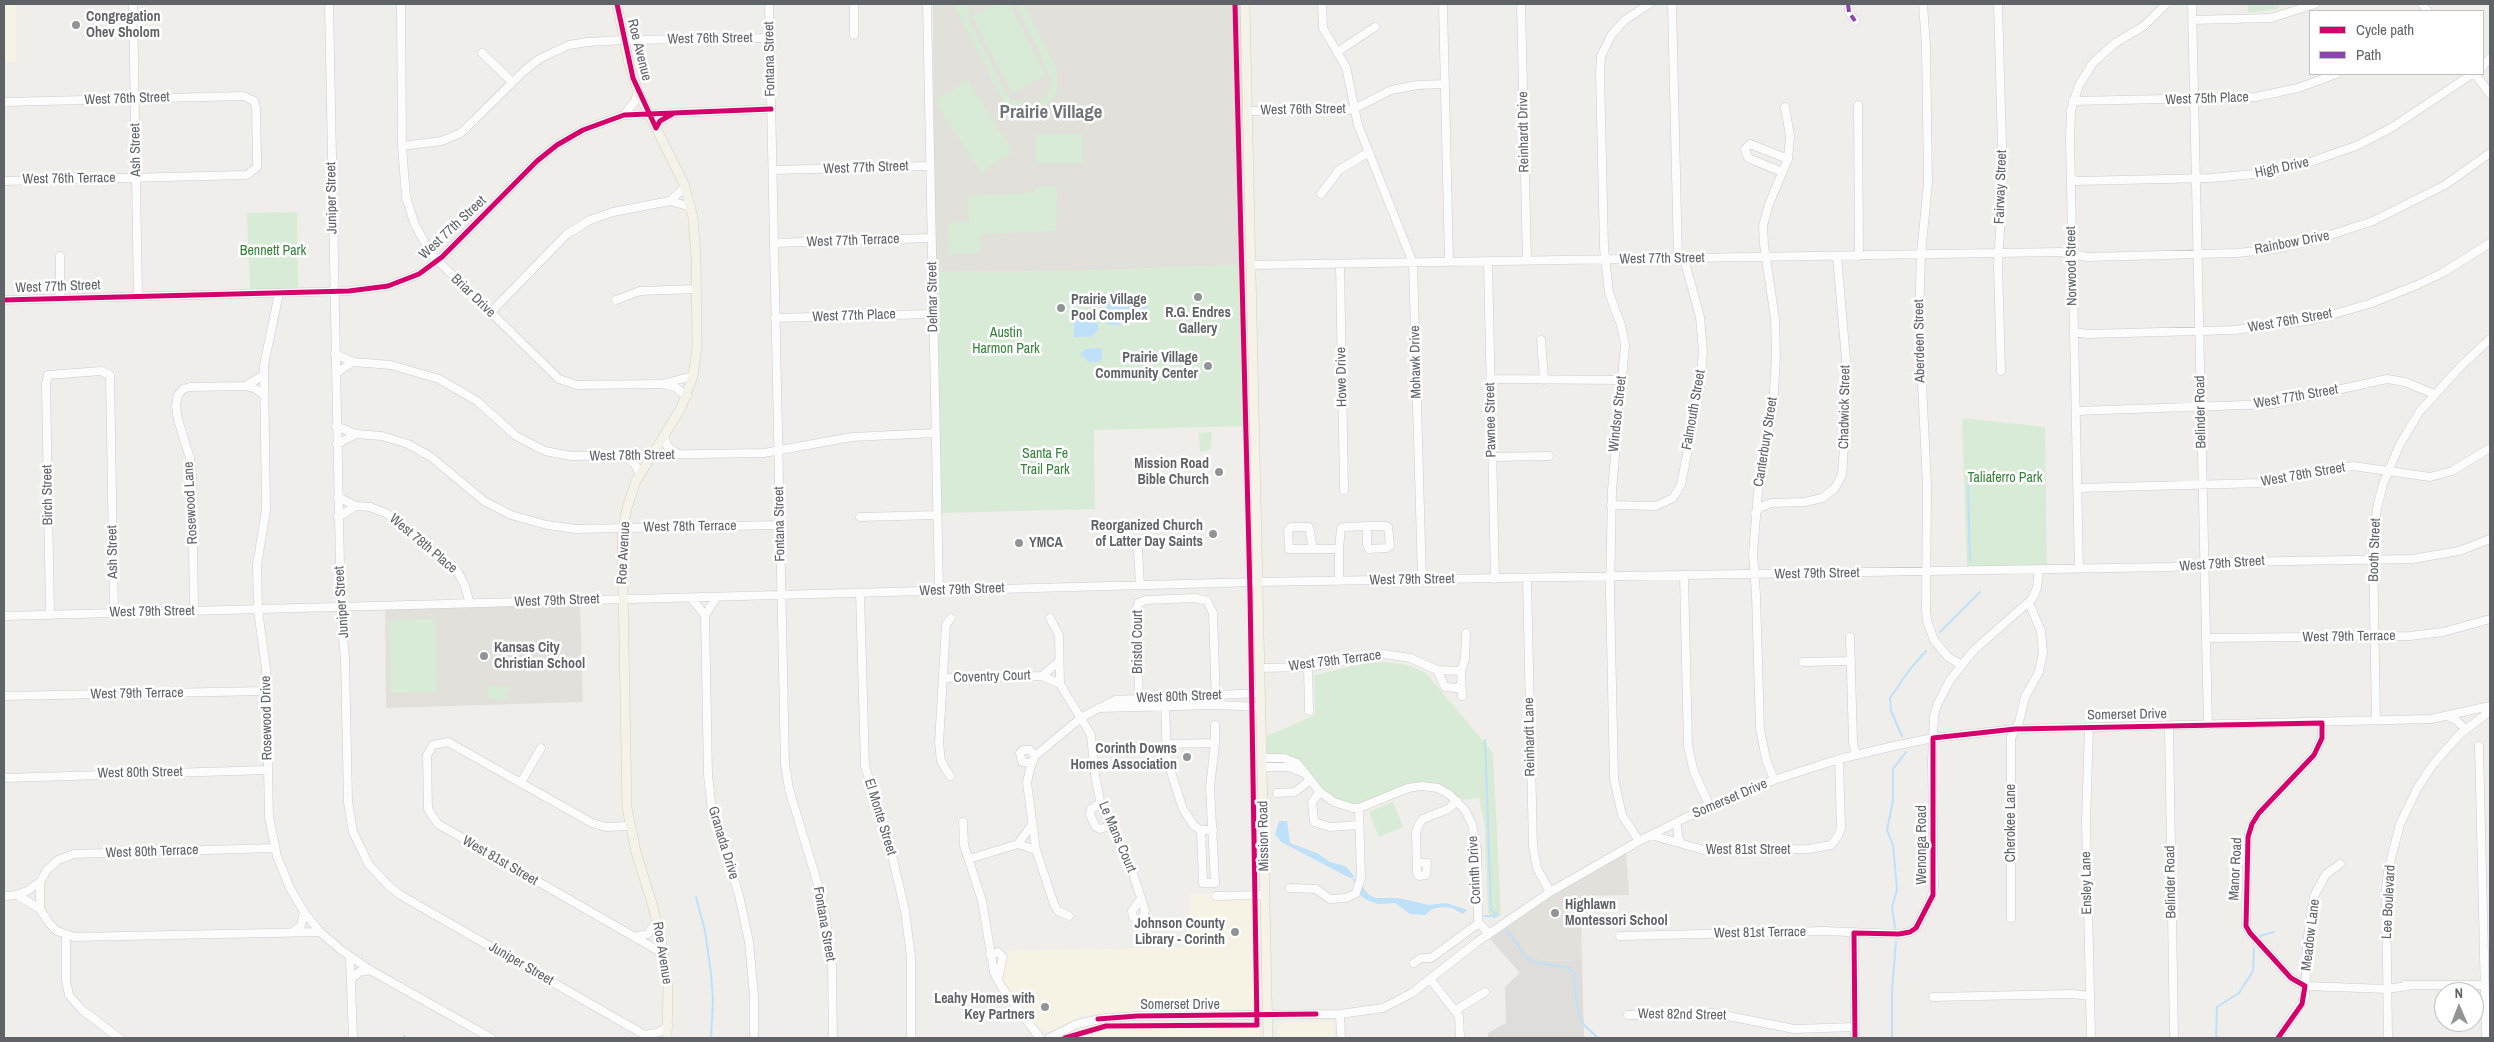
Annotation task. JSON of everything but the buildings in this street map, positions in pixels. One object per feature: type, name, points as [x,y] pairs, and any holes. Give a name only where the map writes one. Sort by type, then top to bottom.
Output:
[{"type":"main road","name":"Roe Avenue","points":[[617,4],[624,40],[638,92],[677,167],[691,207],[695,234],[697,348],[693,376],[687,396],[632,490],[623,528],[622,600],[626,792],[630,826],[658,921],[664,954],[668,986],[667,1038]]},
{"type":"main road","name":"Mission Road","points":[[1245,4],[1268,1038]]},
{"type":"street","name":"Ash Street","points":[[133,4],[138,296]]},
{"type":"street","name":"Juniper Street","points":[[329,4],[340,607],[345,649],[350,818],[357,844],[369,865],[390,888],[402,896],[648,1037]]},
{"type":"street","name":"Briar Drive","points":[[401,4],[402,146],[405,190],[410,212],[422,240],[437,261],[554,374],[568,383],[577,385],[662,384],[693,376]]},
{"type":"street","name":"Fontana Street","points":[[769,4],[785,764],[789,789],[826,918],[833,985],[833,1038]]},
{"type":"street","points":[[854,4],[854,35]]},
{"type":"street","name":"Delmar Street","points":[[927,4],[939,591]]},
{"type":"street","name":"Mohawk Drive","points":[[1322,4],[1323,28],[1350,79],[1354,109],[1413,263],[1422,580]]},
{"type":"street","points":[[1443,4],[1449,262]]},
{"type":"street","name":"Reinhardt Drive","points":[[1521,4],[1527,261]]},
{"type":"street","name":"Windsor Street","points":[[1639,841],[1622,815],[1615,790],[1611,505],[1614,448],[1625,345],[1610,293],[1605,260],[1600,82],[1601,56],[1608,39],[1618,26],[1649,4]]},
{"type":"street","name":"Falmouth Street","points":[[1611,505],[1656,506],[1673,498],[1681,485],[1700,387],[1703,351],[1700,317],[1681,258],[1672,4]]},
{"type":"street","points":[[1848,4],[1849,12],[1855,21]]},
{"type":"street","name":"Aberdeen Street","points":[[1923,4],[1926,46],[1928,183],[1921,254],[1920,360],[1927,484],[1926,609],[1930,632],[1948,656],[1962,665]]},
{"type":"street","name":"Fairway Street","points":[[1998,4],[2003,168],[1999,253],[2000,371]]},
{"type":"street","name":"Norwood Street","points":[[2079,569],[2070,123],[2079,85],[2093,63],[2115,43],[2144,26],[2166,4]]},
{"type":"street","name":"Belinder Road","points":[[2192,4],[2208,725]]},
{"type":"street","points":[[2192,20],[2270,18],[2315,4]]},
{"type":"street","points":[[1337,52],[1374,27]]},
{"type":"street","name":"West 76th Street","points":[[402,146],[441,142],[461,133],[512,82],[539,59],[556,50],[588,42],[769,38]]},
{"type":"street","points":[[482,53],[512,82]]},
{"type":"street","name":"West 75th Place","points":[[2074,101],[2240,99],[2277,94],[2312,84],[2334,75]]},
{"type":"street","name":"High Drive","points":[[2070,178],[2076,180],[2196,178],[2254,174],[2327,157],[2391,128],[2471,75]]},
{"type":"street","points":[[2474,75],[2490,94]]},
{"type":"street","name":"West 76th Street","points":[[1247,111],[1354,109],[1391,90],[1418,85],[1445,84]]},
{"type":"street","points":[[624,115],[635,101],[638,92]]},
{"type":"street","name":"West 76th Street","points":[[4,102],[250,97],[254,101],[256,108],[257,159],[253,172]]},
{"type":"street","points":[[1858,105],[1859,256]]},
{"type":"street","name":"Canterbury Street","points":[[1774,780],[1766,759],[1760,729],[1753,554],[1755,513],[1773,410],[1776,356],[1773,297],[1763,238],[1765,215],[1788,159],[1790,128],[1786,107]]},
{"type":"street","name":"West 77th Street","points":[[4,300],[363,290],[388,286],[419,274],[437,261],[546,153],[583,130],[624,115],[771,109]]},
{"type":"street","points":[[656,128],[667,116],[677,112]]},
{"type":"street","points":[[1782,172],[1748,158],[1745,149],[1750,144],[1788,159]]},
{"type":"street","points":[[1321,194],[1339,170],[1369,152]]},
{"type":"street","name":"Rainbow Drive","points":[[2072,254],[2088,257],[2198,255],[2276,249],[2347,231],[2420,199],[2490,153]]},
{"type":"street","name":"West 77th Street","points":[[772,170],[930,166]]},
{"type":"street","name":"West 76th Terrace","points":[[4,181],[247,174],[253,172]]},
{"type":"street","points":[[670,201],[684,187]]},
{"type":"street","points":[[490,313],[556,244],[577,227],[613,212],[670,201],[691,207]]},
{"type":"street","name":"West 77th Terrace","points":[[774,243],[932,238]]},
{"type":"street","name":"West 76th Street","points":[[2074,332],[2088,334],[2235,330],[2292,324],[2354,309],[2417,285],[2444,272],[2490,243]]},
{"type":"street","name":"West 77th Street","points":[[1251,265],[1921,254],[2072,254]]},
{"type":"street","points":[[60,256],[60,298]]},
{"type":"street","name":"Chadwick Street","points":[[1770,503],[1805,502],[1822,498],[1835,488],[1842,475],[1846,419],[1846,360],[1837,256]]},
{"type":"street","name":"Pawnee Street","points":[[1488,262],[1495,579]]},
{"type":"street","name":"Howe Drive","points":[[1340,264],[1344,490]]},
{"type":"street","points":[[616,300],[640,291],[697,289]]},
{"type":"street","name":"Rosewood Drive","points":[[279,293],[264,375],[266,510],[258,549],[258,610],[264,649],[269,817],[275,848],[284,874],[304,912],[320,932],[350,958],[491,1038]]},
{"type":"street","name":"West 77th Place","points":[[776,318],[933,314]]},
{"type":"street","points":[[2434,394],[2490,339]]},
{"type":"street","points":[[1541,340],[1544,380]]},
{"type":"street","name":"West 78th Street","points":[[335,354],[353,362],[391,365],[439,379],[477,401],[516,436],[545,451],[572,456],[778,452],[852,437],[936,433]]},
{"type":"street","points":[[336,373],[353,362]]},
{"type":"street","name":"Ash Street","points":[[48,375],[106,372],[110,375],[114,613]]},
{"type":"street","name":"Birch Street","points":[[48,375],[46,384],[50,615]]},
{"type":"street","points":[[245,386],[264,375]]},
{"type":"street","points":[[1490,379],[1622,380]]},
{"type":"street","name":"West 77th Street","points":[[2076,411],[2273,404],[2387,379],[2405,382],[2434,394]]},
{"type":"street","points":[[662,384],[675,387],[687,396]]},
{"type":"street","points":[[245,386],[257,390],[264,395]]},
{"type":"street","name":"Rosewood Lane","points":[[194,611],[192,478],[190,458],[178,420],[178,397],[183,389],[190,387],[245,386]]},
{"type":"street","name":"Booth Street","points":[[2376,720],[2373,560],[2377,508],[2388,470],[2411,423],[2434,394]]},
{"type":"street","name":"West 78th Terrace","points":[[336,426],[356,434],[394,439],[419,449],[484,501],[525,520],[560,527],[623,528],[780,525]]},
{"type":"street","points":[[337,444],[356,434]]},
{"type":"street","points":[[664,436],[667,446],[679,455]]},
{"type":"street","name":"West 78th Street","points":[[2077,488],[2262,483],[2353,466],[2388,470],[2419,477],[2440,475],[2463,466],[2490,448]]},
{"type":"street","points":[[620,456],[632,461],[640,474]]},
{"type":"street","points":[[1492,457],[1549,456]]},
{"type":"street","points":[[1758,492],[1761,497],[1770,503]]},
{"type":"street","name":"West 78th Place","points":[[338,497],[356,506],[378,509],[388,514],[418,542],[451,565],[462,578],[470,604]]},
{"type":"street","points":[[1755,513],[1761,507],[1770,503]]},
{"type":"street","points":[[338,517],[356,506]]},
{"type":"street","points":[[860,516],[937,515]]},
{"type":"street","points":[[1339,581],[1338,549],[1341,528],[1367,526],[1390,528],[1390,546],[1380,549],[1369,549],[1367,545],[1367,526]]},
{"type":"street","name":"West 79th Street","points":[[4,616],[1257,582],[2039,570],[2228,562],[2373,560],[2428,558],[2459,551],[2490,539]]},
{"type":"street","points":[[1132,542],[1138,550],[1140,585]]},
{"type":"street","points":[[1313,549],[1338,549]]},
{"type":"street","points":[[1933,738],[1937,705],[1945,688],[1986,638],[2029,603],[2037,588],[2039,570]]},
{"type":"street","points":[[1684,576],[1688,746],[1694,772],[1710,807]]},
{"type":"street","name":"Reinhardt Lane","points":[[1527,578],[1533,848],[1537,868],[1550,892]]},
{"type":"street","name":"El Monte Street","points":[[860,593],[865,766],[892,855],[904,911],[911,958],[911,1038]]},
{"type":"street","points":[[691,598],[704,616],[717,597]]},
{"type":"street","name":"Bristol Court","points":[[1139,703],[1138,603],[1156,599],[1202,598],[1212,608],[1216,705]]},
{"type":"street","points":[[2015,729],[2025,697],[2039,672],[2044,652],[2041,631],[2029,603]]},
{"type":"street","name":"Granada Drive","points":[[704,616],[710,795],[717,828],[739,895],[749,942],[754,996],[754,1038]]},
{"type":"street","name":"Coventry Court","points":[[950,776],[943,767],[940,756],[946,625],[951,618]]},
{"type":"street","points":[[1050,618],[1059,635],[1058,662],[1060,684],[1082,717],[1033,760],[1028,783],[1031,826],[1036,850],[1054,904],[1058,911],[1069,916]]},
{"type":"street","name":"West 79th Terrace","points":[[2206,638],[2425,634],[2464,627],[2490,619]]},
{"type":"street","points":[[1462,696],[1461,671],[1465,659],[1466,633]]},
{"type":"street","points":[[1850,637],[1853,742],[1856,755]]},
{"type":"street","name":"West 79th Terrace","points":[[1260,668],[1308,667],[1384,654],[1410,658],[1437,670],[1461,671]]},
{"type":"street","points":[[1803,662],[1851,661]]},
{"type":"street","name":"Coventry Court","points":[[1042,676],[1058,662]]},
{"type":"street","points":[[1308,667],[1308,711]]},
{"type":"street","name":"West 79th Terrace","points":[[1437,670],[1446,687],[1457,688],[1461,684]]},
{"type":"street","name":"Coventry Court","points":[[943,678],[1042,676],[1060,684]]},
{"type":"street","name":"West 79th Terrace","points":[[5,698],[266,691]]},
{"type":"street","name":"West 80th Street","points":[[1082,717],[1115,700],[1139,703],[1165,702],[1215,696],[1260,694]]},
{"type":"street","points":[[1165,702],[1167,760],[1183,809],[1188,818],[1201,830],[1213,830]]},
{"type":"street","name":"West 80th Street","points":[[1165,702],[1261,707]]},
{"type":"street","name":"Somerset Drive","points":[[1049,1038],[1077,1024],[1105,1018],[1340,1014],[1369,1011],[1392,1004],[1412,993],[1489,934],[1550,892],[1639,841],[1710,807],[1774,780],[1856,755],[1933,738],[2015,729],[2322,723],[2449,716],[2490,706]]},
{"type":"street","name":"Lee Boulevard","points":[[2388,1038],[2387,881],[2400,824],[2416,789],[2431,767],[2465,729],[2490,711]]},
{"type":"street","points":[[2449,716],[2465,729]]},
{"type":"street","name":"Le Mans Court","points":[[1082,717],[1092,735],[1095,775],[1101,803],[1132,871],[1141,899]]},
{"type":"street","name":"Manor Road","points":[[2305,986],[2291,978],[2250,933],[2246,926],[2247,845],[2250,828],[2255,818],[2314,755],[2322,738],[2322,723]]},
{"type":"street","points":[[1201,830],[1203,883],[1215,883],[1210,787],[1215,725]]},
{"type":"street","name":"Belinder Road","points":[[2169,726],[2174,1038]]},
{"type":"street","name":"Ensley Lane","points":[[2089,727],[2086,821],[2091,1038]]},
{"type":"street","name":"Cherokee Lane","points":[[2011,918],[2011,743],[2015,729]]},
{"type":"street","name":"Wenonga Road","points":[[1899,934],[1910,932],[1916,928],[1933,895],[1933,738]]},
{"type":"street","name":"West 81st Street","points":[[521,782],[448,742],[442,741],[430,748],[427,755],[427,801],[431,815],[438,824],[664,954]]},
{"type":"street","points":[[1166,744],[1215,743]]},
{"type":"street","points":[[2479,746],[2484,982]]},
{"type":"street","points":[[541,748],[521,782],[597,825],[611,828],[630,826]]},
{"type":"street","points":[[1262,762],[1289,759],[1301,766],[1304,773],[1320,792],[1334,802],[1353,808],[1360,808],[1361,883],[1357,892],[1346,898],[1330,899],[1316,888],[1290,888]]},
{"type":"street","name":"West 81st Street","points":[[1651,835],[1682,843],[1694,849],[1707,851],[1816,849],[1831,845],[1840,832],[1839,759]]},
{"type":"street","name":"West 80th Street","points":[[6,776],[268,770]]},
{"type":"street","points":[[1277,793],[1295,792],[1310,780]]},
{"type":"street","name":"Corinth Drive","points":[[1360,808],[1408,788],[1421,786],[1438,788],[1457,802],[1465,810],[1472,824],[1477,851],[1476,899],[1479,923],[1489,934]]},
{"type":"street","points":[[1320,792],[1312,802],[1314,822],[1330,828],[1359,825]]},
{"type":"street","points":[[1417,863],[1416,832],[1419,824],[1423,819],[1448,809],[1457,802]]},
{"type":"street","points":[[1101,803],[1091,809],[1090,815],[1096,828],[1100,829],[1110,826]]},
{"type":"street","points":[[963,822],[962,836],[982,901],[990,955],[998,979],[1040,1038]]},
{"type":"street","points":[[1677,822],[1678,837],[1682,843]]},
{"type":"street","points":[[1018,844],[1031,826]]},
{"type":"street","points":[[969,859],[1018,844],[1036,850]]},
{"type":"street","name":"West 80th Terrace","points":[[40,882],[47,870],[58,860],[74,854],[275,848]]},
{"type":"street","name":"Meadow Lane","points":[[2278,1038],[2302,1004],[2305,986],[2307,943],[2314,896],[2326,874],[2340,864]]},
{"type":"street","points":[[17,896],[40,882]]},
{"type":"street","points":[[40,882],[40,909]]},
{"type":"street","points":[[1216,896],[1265,895]]},
{"type":"street","points":[[4,896],[17,896],[40,909],[52,926],[66,935],[81,937],[320,932]]},
{"type":"street","points":[[292,932],[302,926],[304,912]]},
{"type":"street","points":[[633,937],[645,936],[654,929],[658,921]]},
{"type":"street","points":[[1414,963],[1421,958],[1430,958],[1479,923]]},
{"type":"street","name":"West 81st Terrace","points":[[1620,936],[1824,931],[1899,934]]},
{"type":"street","points":[[1854,933],[1855,1038]]},
{"type":"street","points":[[66,935],[66,980],[69,995],[81,1009],[119,1038]]},
{"type":"street","points":[[990,955],[998,952],[1003,957],[998,979]]},
{"type":"street","points":[[350,958],[353,1038]]},
{"type":"street","points":[[352,979],[363,970],[370,970]]},
{"type":"street","points":[[1430,979],[1456,1010],[1461,1023],[1460,1038]]},
{"type":"street","points":[[2484,985],[2486,1038]]},
{"type":"street","points":[[2305,986],[2434,986]]},
{"type":"street","points":[[1456,1010],[1485,992]]},
{"type":"street","points":[[1933,997],[2072,994],[2090,996]]},
{"type":"street","name":"West 82nd Street","points":[[1628,1015],[1713,1013],[1794,1029],[1854,1027]]},
{"type":"street","points":[[1340,1014],[1341,1038]]},
{"type":"street","points":[[648,1037],[668,1026]]},
{"type":"shaded area","points":[[4,4],[16,4],[16,62],[4,62]]},
{"type":"shaded area","points":[[933,4],[1241,4],[1244,265],[1074,271],[935,272]]},
{"type":"shaded area","name":"Kansas City Christian School","points":[[580,604],[583,702],[386,708],[385,609]]},
{"type":"shaded area","name":"Highlawn Montessori School","points":[[1626,850],[1629,895],[1581,896],[1582,960],[1544,961],[1529,954],[1509,926],[1547,899]]},
{"type":"shaded area","points":[[1212,893],[1212,900],[1253,899],[1260,902],[1259,1001],[1252,1010],[1108,1013],[1083,1016],[1046,1032],[1041,1031],[1003,983],[1005,951],[1190,947],[1190,894]]},
{"type":"shaded area","points":[[1509,926],[1529,954],[1544,961],[1582,960],[1584,1038],[1488,1038],[1488,1033],[1506,1023],[1505,987],[1520,973],[1490,939]]},
{"type":"shaded area","points":[[1110,1021],[1260,1023],[1260,1038],[1055,1038],[1077,1027]]},
{"type":"shaded area","points":[[1286,1022],[1334,1022],[1334,1038],[1277,1038],[1278,1026]]},
{"type":"green space","points":[[953,4],[968,4],[969,21],[1005,91],[1012,100],[1029,105],[1039,102],[1047,96],[1052,79],[1016,4],[1024,4],[1057,71],[1057,92],[1046,106],[1036,111],[1024,112],[1012,109],[1004,102]]},
{"type":"green space","points":[[997,4],[1009,4],[1046,75],[1012,93],[972,16]]},
{"type":"green space","points":[[2248,4],[2281,4],[2277,9],[2248,13]]},
{"type":"green space","points":[[967,80],[1013,152],[981,173],[935,101]]},
{"type":"green space","points":[[1036,134],[1082,134],[1082,163],[1036,163]]},
{"type":"green space","points":[[1054,185],[1057,188],[1056,231],[981,234],[980,253],[953,254],[951,257],[947,255],[949,251],[948,224],[957,221],[969,222],[968,196],[1033,193],[1035,188]]},
{"type":"green space","name":"Bennett Park","points":[[297,212],[298,289],[250,290],[247,213]]},
{"type":"green space","points":[[1240,265],[1246,426],[1094,430],[1095,509],[941,513],[935,272],[1071,271]]},
{"type":"green space","name":"Taliaferro Park","points":[[1962,418],[2045,427],[2047,566],[1967,568]]},
{"type":"green space","points":[[1212,432],[1210,450],[1200,452],[1199,433]]},
{"type":"green space","points":[[435,619],[437,692],[391,693],[389,620]]},
{"type":"green space","points":[[1376,661],[1408,665],[1426,673],[1493,753],[1501,915],[1494,919],[1488,912],[1485,826],[1479,798],[1461,800],[1438,785],[1417,783],[1358,804],[1351,804],[1334,799],[1327,794],[1302,765],[1269,755],[1267,752],[1267,736],[1315,715],[1314,675]]},
{"type":"green space","points":[[488,686],[510,687],[505,700],[488,699]]},
{"type":"green space","points":[[1393,802],[1403,827],[1379,837],[1369,812]]},
{"type":"water","points":[[1147,294],[1147,309],[1107,310],[1107,295]]},
{"type":"water","points":[[1077,312],[1098,312],[1098,330],[1091,337],[1074,337],[1073,316]]},
{"type":"water","points":[[1119,312],[1120,325],[1108,325],[1107,313]]},
{"type":"water","points":[[1102,348],[1102,359],[1099,362],[1089,362],[1080,354],[1085,349]]},
{"type":"water","points":[[1279,821],[1287,821],[1290,843],[1319,854],[1330,862],[1345,866],[1355,877],[1350,878],[1281,842],[1275,834]]},
{"type":"water","points":[[1352,878],[1357,880],[1369,895],[1376,898],[1398,898],[1429,905],[1446,903],[1467,910],[1463,914],[1452,908],[1442,907],[1432,909],[1425,915],[1410,914],[1395,903],[1378,904],[1367,900],[1361,896]]},
{"type":"waterway","points":[[1968,486],[1970,561]]},
{"type":"waterway","points":[[1940,632],[1980,592]]},
{"type":"waterway","points":[[1902,736],[1891,711],[1890,698],[1910,669],[1926,651]]},
{"type":"waterway","points":[[1485,740],[1491,910],[1498,915]]},
{"type":"waterway","points":[[1895,928],[1892,907],[1897,890],[1893,845],[1887,830],[1893,801],[1893,769],[1906,752]]},
{"type":"waterway","points":[[696,897],[705,931],[711,973],[713,1000],[711,1038]]},
{"type":"waterway","points":[[1485,916],[1496,916]]},
{"type":"waterway","points":[[1507,930],[1527,958],[1535,962],[1569,968],[1574,973],[1577,1008],[1584,1025],[1598,1038]]},
{"type":"waterway","points":[[2260,936],[2274,932]]},
{"type":"waterway","points":[[1892,1038],[1892,990],[1896,942]]},
{"type":"waterway","points":[[2216,1038],[2217,1007],[2239,993],[2253,971],[2254,948]]},
{"type":"marked path","points":[[1848,4],[1849,12],[1855,21]]},
{"type":"cycle path","points":[[617,4],[633,78],[656,128],[660,121],[674,113]]},
{"type":"cycle path","points":[[1065,1038],[1106,1026],[1257,1025],[1250,592],[1235,4]]},
{"type":"cycle path","points":[[4,300],[349,291],[388,286],[419,274],[442,257],[537,161],[557,145],[583,130],[624,115],[771,109]]},
{"type":"cycle path","points":[[1855,1038],[1854,933],[1899,934],[1910,932],[1916,928],[1933,895],[1933,738],[2015,729],[2322,723],[2322,738],[2314,755],[2259,813],[2252,824],[2248,837],[2246,926],[2250,933],[2291,978],[2305,986],[2302,1004],[2278,1038]]},
{"type":"cycle path","points":[[1098,1019],[1137,1016],[1316,1014]]},
{"type":"place","name":"Congregation Ohev Sholom","points":[[76,25]]},
{"type":"place","name":"R.G. Endres Gallery","points":[[1198,297]]},
{"type":"place","name":"Prairie Village Pool Complex","points":[[1061,308]]},
{"type":"place","name":"Prairie Village Community Center","points":[[1208,366]]},
{"type":"place","name":"Mission Road Bible Church","points":[[1219,472]]},
{"type":"place","name":"Reorganized Church of Latter Day Saints","points":[[1213,534]]},
{"type":"place","name":"YMCA","points":[[1019,543]]},
{"type":"place","name":"Kansas City Christian School","points":[[484,656]]},
{"type":"place","name":"Corinth Downs Homes Association","points":[[1187,757]]},
{"type":"place","name":"Highlawn Montessori School","points":[[1555,913]]},
{"type":"place","name":"Johnson County Library - Corinth","points":[[1235,932]]},
{"type":"place","name":"Leahy Homes with Key Partners","points":[[1045,1007]]},
{"type":"district","name":"Prairie Village","points":[[1051,113]]},
{"type":"park label","name":"Austin Harmon Park","points":[[1006,342]]},
{"type":"park label","name":"Santa Fe Trail Park","points":[[1045,462]]}]
